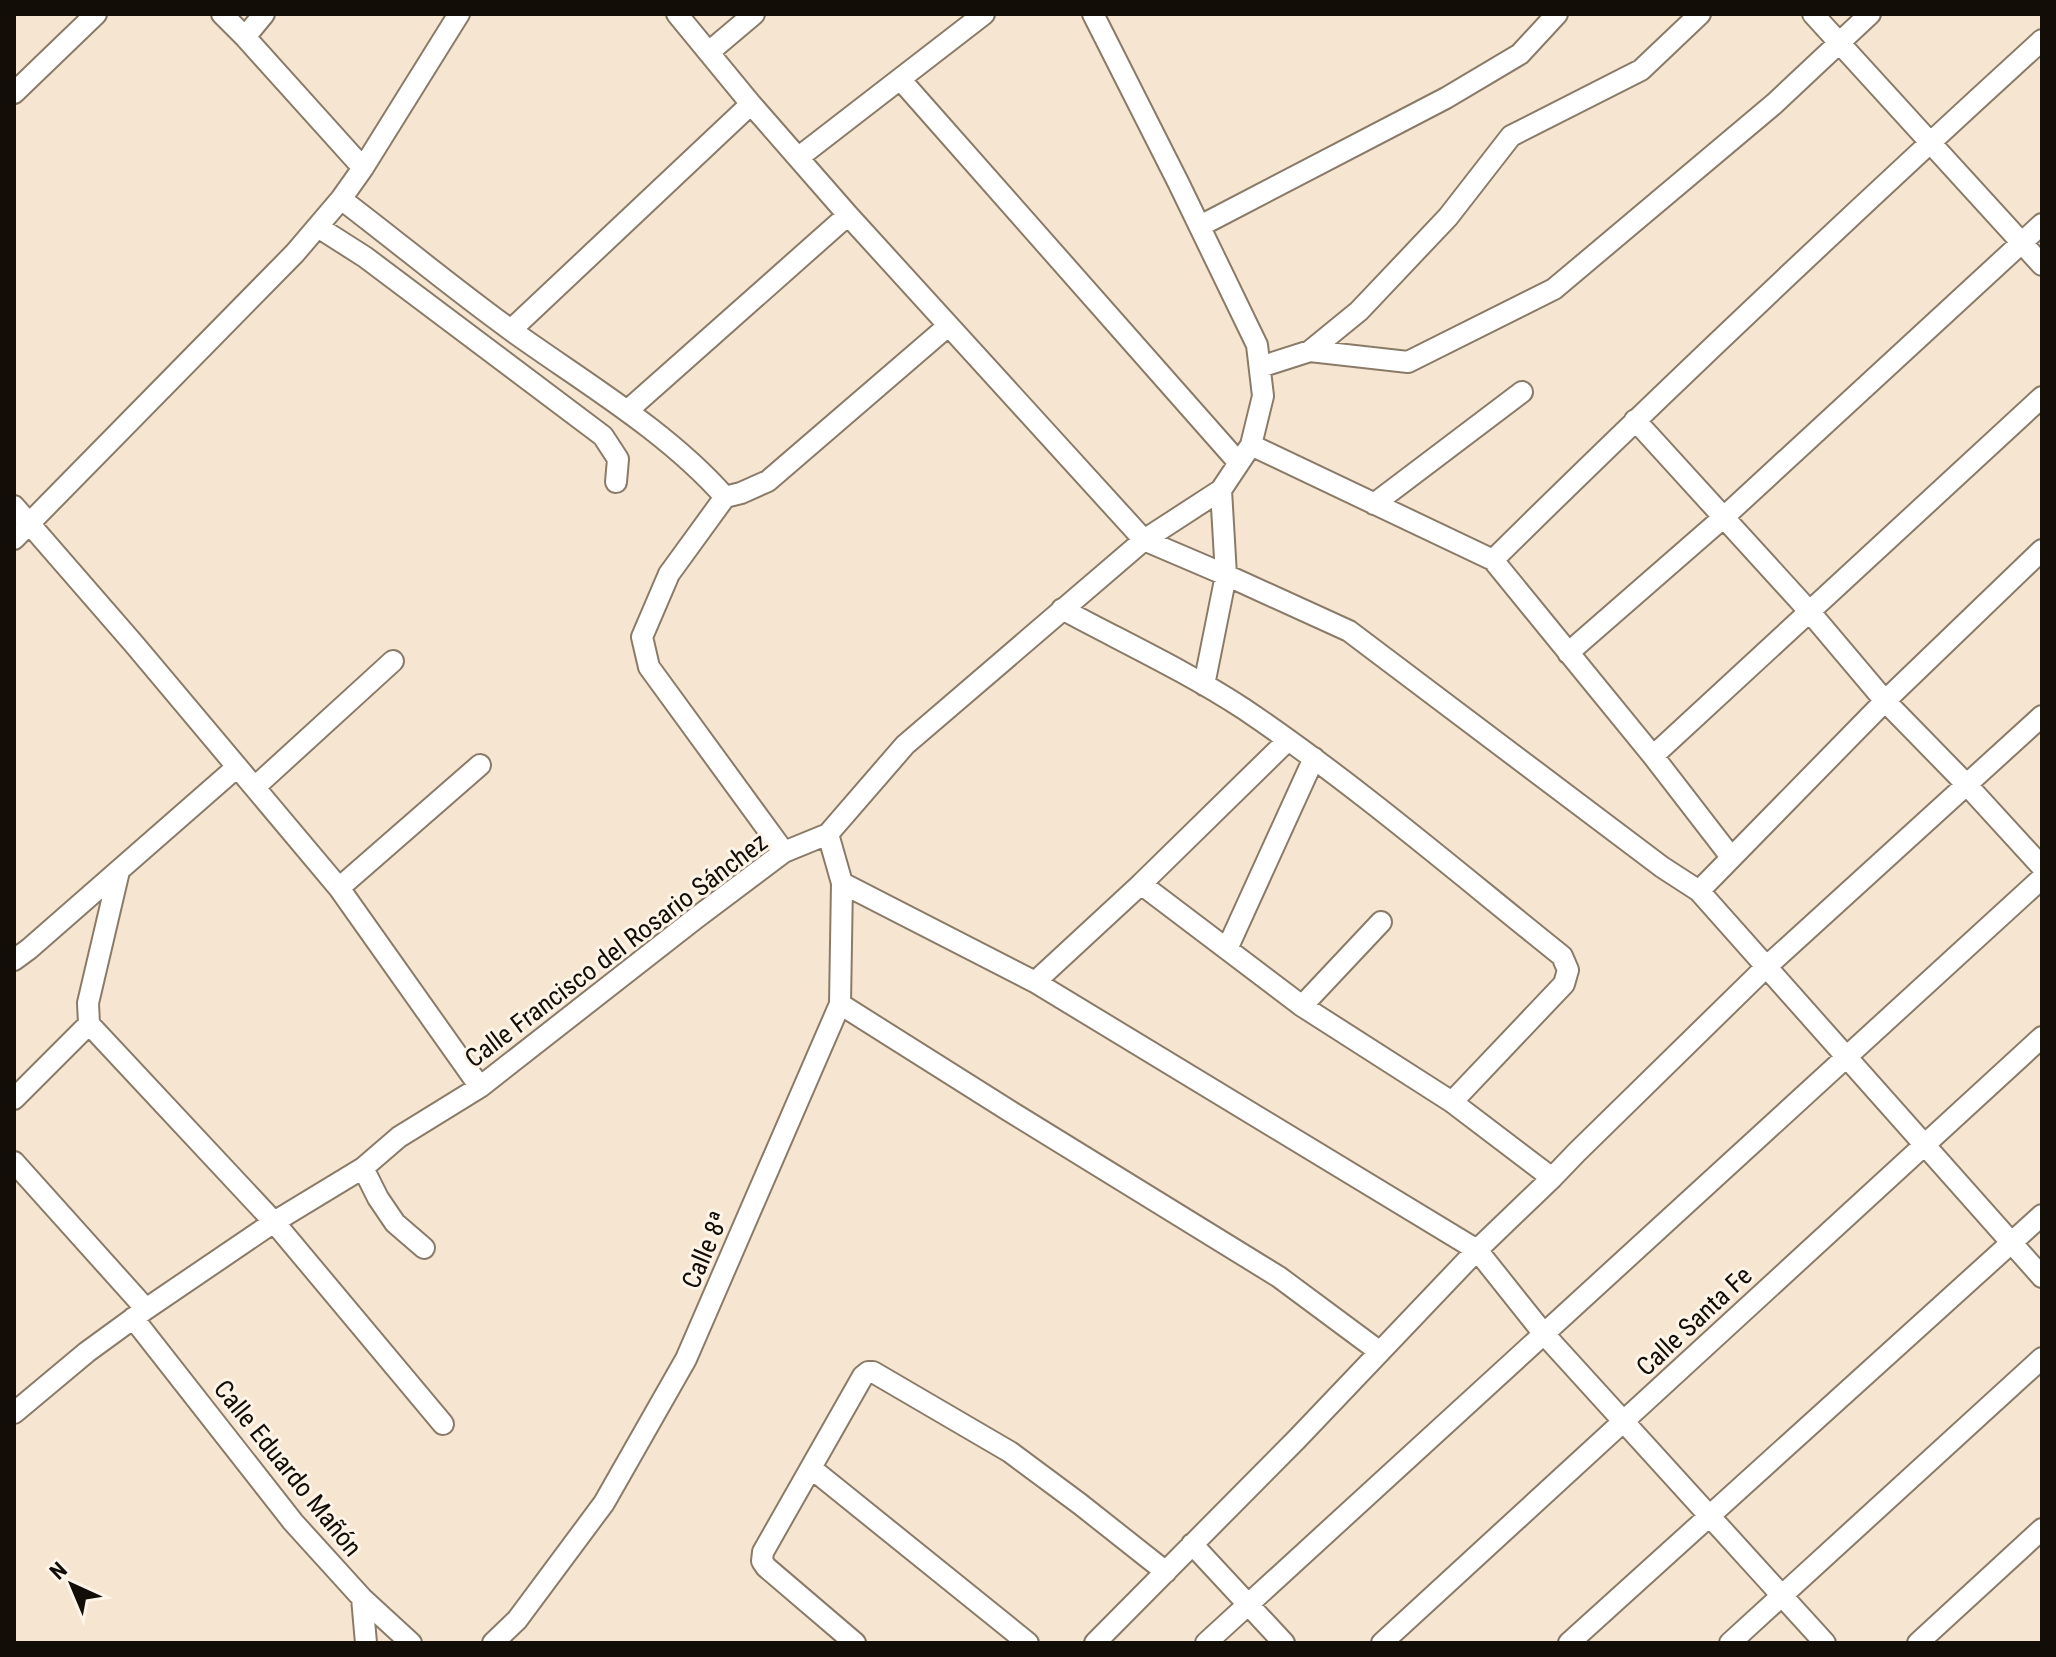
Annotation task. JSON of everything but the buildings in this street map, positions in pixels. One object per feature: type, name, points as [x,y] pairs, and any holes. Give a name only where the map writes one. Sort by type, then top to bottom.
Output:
[{"type":"street","points":[[14,93],[96,14]]},
{"type":"street","points":[[222,14],[363,168]]},
{"type":"street","points":[[245,37],[264,14]]},
{"type":"street","points":[[14,539],[318,227],[363,168],[459,14]]},
{"type":"street","points":[[677,14],[848,215],[1144,540],[1349,631],[1662,867],[1699,891],[2042,1277]]},
{"type":"street","points":[[709,52],[754,14]]},
{"type":"street","points":[[799,157],[984,14]]},
{"type":"street","name":"Calle Francisco del Rosario Sánchez","points":[[14,1413],[140,1313],[274,1222],[363,1168],[399,1137],[480,1087],[784,852],[828,834],[905,745],[1144,540],[1221,490],[1251,445],[1263,396],[1257,345],[1093,14]]},
{"type":"street","points":[[1200,226],[1520,54],[1557,14]]},
{"type":"street","points":[[1260,367],[1310,351],[1359,311],[1448,217],[1511,136],[1641,70],[1700,14]]},
{"type":"street","points":[[1813,14],[2042,265]]},
{"type":"street","points":[[1310,351],[1408,362],[1554,289],[1774,104],[1870,14]]},
{"type":"street","points":[[1493,560],[1635,420],[2042,40]]},
{"type":"street","points":[[900,79],[1239,463]]},
{"type":"street","points":[[511,330],[751,104]]},
{"type":"street","points":[[341,199],[511,330],[627,411],[712,482],[725,497]]},
{"type":"street","points":[[627,411],[848,215]]},
{"type":"street","points":[[1568,653],[1724,517],[2042,224]]},
{"type":"street","points":[[318,227],[365,257],[603,436],[618,459],[616,482]]},
{"type":"street","points":[[784,852],[649,667],[642,637],[669,574],[725,497],[768,481],[948,326]]},
{"type":"street","points":[[1374,504],[1522,392]]},
{"type":"street","points":[[1653,756],[2042,397]]},
{"type":"street","points":[[1635,420],[1809,611],[1885,701],[2042,867]]},
{"type":"street","points":[[1251,445],[1493,560],[1731,857]]},
{"type":"street","points":[[1204,685],[1226,575],[1221,490]]},
{"type":"street","points":[[14,506],[339,888],[480,1087]]},
{"type":"street","points":[[1699,891],[1885,701],[2042,550]]},
{"type":"street","points":[[1062,609],[1204,685],[1314,758],[1562,956],[1568,970],[1564,984],[1452,1102]]},
{"type":"street","points":[[255,787],[393,661]]},
{"type":"street","points":[[1095,1643],[1297,1439],[1477,1250],[1765,968],[2042,716]]},
{"type":"street","points":[[1035,982],[1141,884],[1288,740]]},
{"type":"street","points":[[1227,949],[1314,758]]},
{"type":"street","points":[[339,888],[480,765]]},
{"type":"street","points":[[14,960],[237,767]]},
{"type":"street","name":"Calle 8ª","points":[[493,1643],[517,1620],[604,1503],[686,1359],[840,1004],[842,883],[828,834]]},
{"type":"street","points":[[119,871],[88,1003],[89,1024],[274,1222],[443,1424]]},
{"type":"street","points":[[1206,1643],[2042,878]]},
{"type":"street","points":[[842,883],[1035,982],[1477,1250],[1544,1334],[1825,1643]]},
{"type":"street","points":[[1141,884],[1302,1006],[1452,1102],[1552,1178]]},
{"type":"street","points":[[1302,1006],[1381,922]]},
{"type":"street","points":[[840,1004],[1279,1277],[1380,1352]]},
{"type":"street","points":[[14,1099],[89,1024]]},
{"type":"street","name":"Calle Santa Fe","points":[[1382,1643],[2042,1037]]},
{"type":"street","name":"Calle Eduardo Mañón","points":[[14,1162],[140,1313],[293,1522],[362,1598],[411,1643]]},
{"type":"street","points":[[363,1168],[395,1223],[424,1248]]},
{"type":"street","points":[[1569,1643],[2042,1215]]},
{"type":"street","points":[[1730,1643],[2042,1358]]},
{"type":"street","points":[[855,1643],[762,1561],[763,1552],[868,1372],[873,1372],[1010,1452],[1166,1572]]},
{"type":"street","points":[[811,1468],[1028,1643]]},
{"type":"street","points":[[1918,1643],[2042,1529]]},
{"type":"street","points":[[1192,1544],[1284,1643]]},
{"type":"street","points":[[362,1598],[366,1643]]}]
